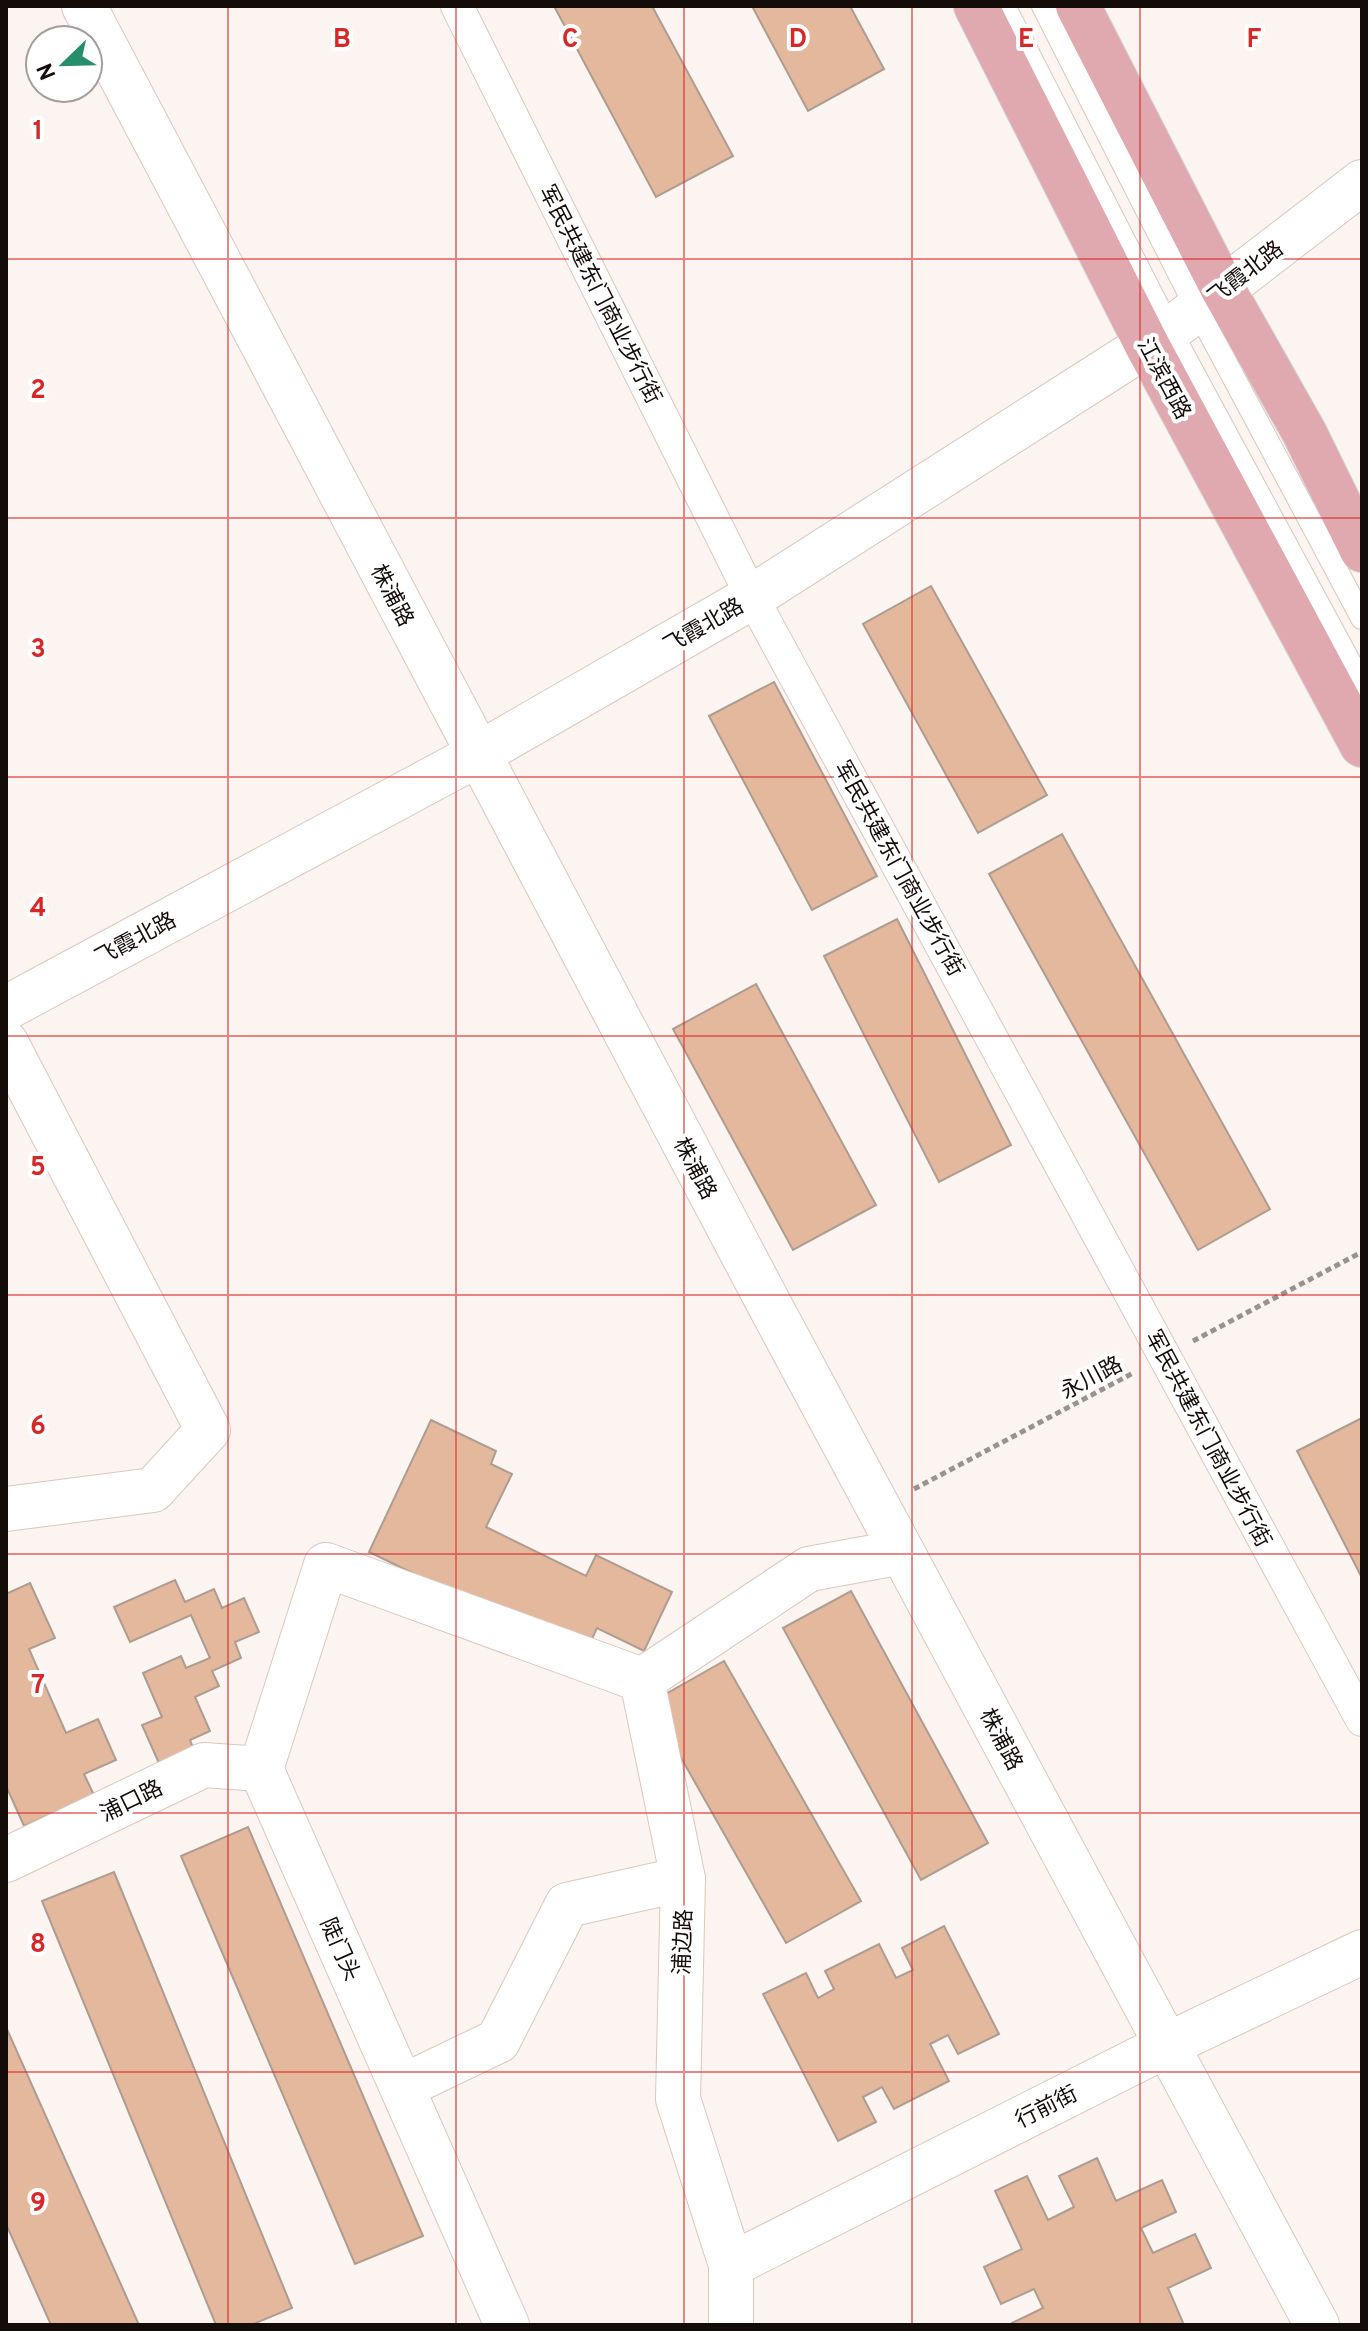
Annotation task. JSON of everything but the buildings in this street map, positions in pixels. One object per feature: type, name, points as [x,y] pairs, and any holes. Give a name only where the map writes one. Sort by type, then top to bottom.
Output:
[{"type":"main road","name":"江滨西路","points":[[976,6],[1184,318],[1304,432],[1362,550]]},
{"type":"main road","name":"江滨西路","points":[[1078,6],[1184,318],[1362,745]]},
{"type":"street","name":"株浦路","points":[[84,6],[477,755],[1317,2325]]},
{"type":"street","name":"军民共建东门商业步行街","points":[[457,6],[752,597],[1362,1720]]},
{"type":"street","name":"飞霞北路","points":[[6,1008],[477,755],[752,597],[1184,318],[1362,182]]},
{"type":"street","points":[[6,1043],[208,1430],[153,1490],[6,1509]]},
{"type":"street","points":[[642,1680],[809,1569],[902,1552]]},
{"type":"street","points":[[261,1769],[326,1565],[642,1680]]},
{"type":"street","points":[[642,1680],[683,1879]]},
{"type":"street","name":"浦口路","points":[[6,1860],[204,1765],[261,1769]]},
{"type":"street","name":"陡门头","points":[[261,1769],[507,2325]]},
{"type":"street","name":"浦边路","points":[[402,2087],[498,2041],[567,1905],[683,1879],[678,2099],[731,2265],[731,2325]]},
{"type":"street","name":"行前街","points":[[731,2265],[1167,2045],[1362,1952]]},
{"type":"lane","points":[[1004,6],[1362,618]]},
{"type":"lane","points":[[1043,6],[1184,318],[1362,685]]},
{"type":"path","name":"永川路","points":[[878,1507],[1362,1252]]}]
